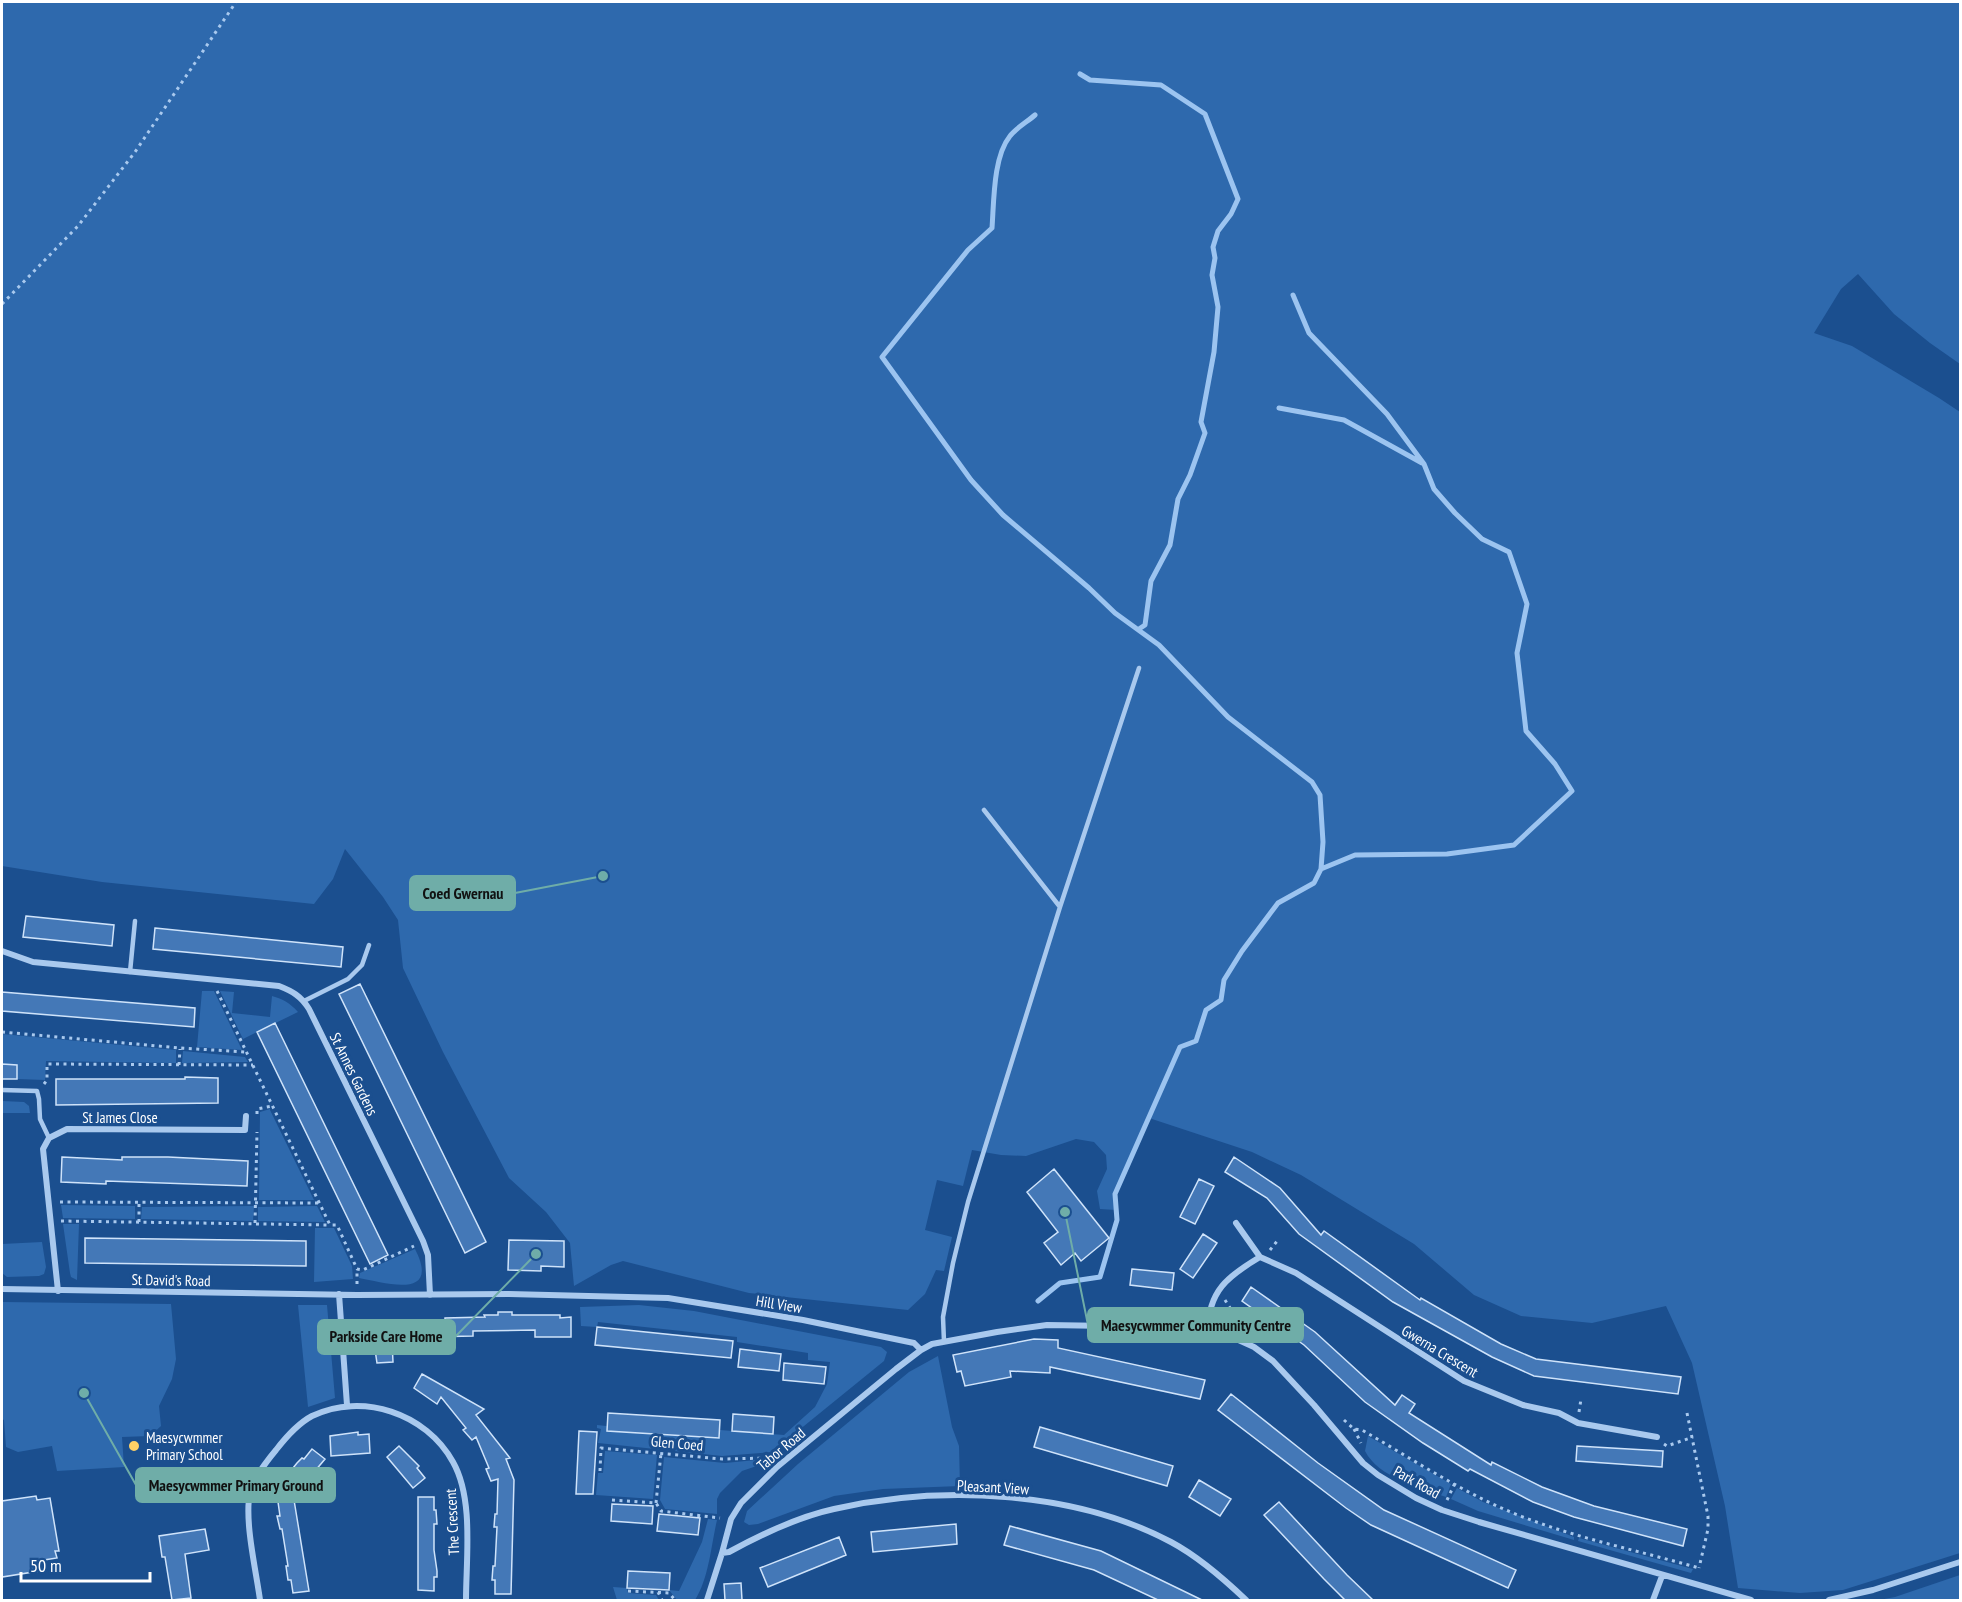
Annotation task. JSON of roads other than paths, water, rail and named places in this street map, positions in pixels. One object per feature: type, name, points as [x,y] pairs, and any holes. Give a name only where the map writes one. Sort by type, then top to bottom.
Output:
[{"type":"street","points":[[2,951],[33,962],[279,986],[293,992],[304,1001]]},
{"type":"street","name":"St Annes Gardens","points":[[304,1001],[423,1241],[428,1256],[430,1295]]},
{"type":"street","name":"St James Close","points":[[49,1138],[67,1129],[245,1130],[246,1116]]},
{"type":"street","points":[[49,1138],[44,1149],[58,1290]]},
{"type":"street","name":"Gwerna Crescent","points":[[1236,1223],[1260,1257],[1296,1274],[1464,1382],[1523,1405],[1559,1413],[1578,1423],[1657,1437]]},
{"type":"street","points":[[921,1350],[944,1342],[1047,1325],[1208,1331],[1211,1305],[1221,1285],[1235,1272],[1260,1257]]},
{"type":"street","name":"St David's Road","points":[[2,1288],[339,1294]]},
{"type":"street","points":[[339,1294],[347,1405]]},
{"type":"street","name":"Hill View","points":[[339,1294],[509,1294],[668,1298],[814,1322],[914,1343],[921,1350]]},
{"type":"street","name":"Park Road","points":[[1208,1331],[1234,1338],[1254,1347],[1273,1361],[1363,1463],[1416,1498],[1442,1510],[1479,1522],[1751,1600]]},
{"type":"street","name":"Tabor Road","points":[[707,1600],[730,1519],[741,1503],[777,1467],[921,1350]]},
{"type":"street","name":"The Crescent","points":[[260,1600],[249,1513],[250,1491],[263,1464],[292,1430],[310,1417],[347,1405],[389,1409],[399,1414],[436,1438],[453,1461],[461,1481],[466,1520],[466,1600]]},
{"type":"street","name":"Pleasant View","points":[[722,1553],[729,1552],[792,1522],[832,1509],[884,1499],[979,1496],[1024,1499],[1102,1515],[1171,1542],[1207,1566],[1246,1600]]},
{"type":"street","points":[[1829,1600],[1873,1590],[1960,1562]]},
{"type":"street","points":[[1653,1600],[1662,1576]]},
{"type":"lane","points":[[944,1342],[943,1317],[968,1202],[1060,907],[1139,668]]},
{"type":"lane","points":[[984,810],[1060,907]]},
{"type":"lane","points":[[130,972],[135,921]]},
{"type":"lane","points":[[304,1001],[348,979],[362,965],[369,945]]},
{"type":"lane","points":[[2,1090],[37,1091],[40,1119],[49,1138]]},
{"type":"waterway","points":[[1080,74],[1090,80],[1161,85],[1205,114],[1238,199],[1231,214],[1218,231],[1213,247],[1215,258],[1212,275],[1218,307],[1214,352],[1201,422],[1205,433],[1190,475],[1178,499],[1170,545],[1151,581],[1145,625],[1139,629]]},
{"type":"waterway","points":[[1035,115],[1012,133],[1004,145],[995,180],[992,228],[968,250],[882,357],[971,480],[1003,515],[1115,613],[1159,645],[1228,717],[1312,782],[1320,795],[1323,842],[1321,869],[1314,883],[1278,903],[1242,951],[1224,980],[1221,1000],[1206,1010],[1196,1041],[1180,1047],[1115,1194],[1117,1220],[1100,1277],[1060,1283],[1038,1301]]},
{"type":"waterway","points":[[1293,295],[1309,333],[1387,414],[1424,464],[1434,489],[1482,539],[1509,552],[1527,604],[1517,653],[1526,731],[1555,764],[1572,791],[1514,845],[1447,854],[1355,855],[1321,869]]},
{"type":"waterway","points":[[1279,408],[1344,420],[1422,463]]},
{"type":"place","name":"Coed Gwernau","points":[[603,876]]},
{"type":"place","name":"Maesycwmmer Community Centre","points":[[1065,1212]]},
{"type":"place","name":"Parkside Care Home","points":[[536,1254]]},
{"type":"place","name":"Maesycwmmer Primary Ground","points":[[84,1393]]},
{"type":"place","name":"Maesycwmmer Primary School","points":[[134,1446]]}]
